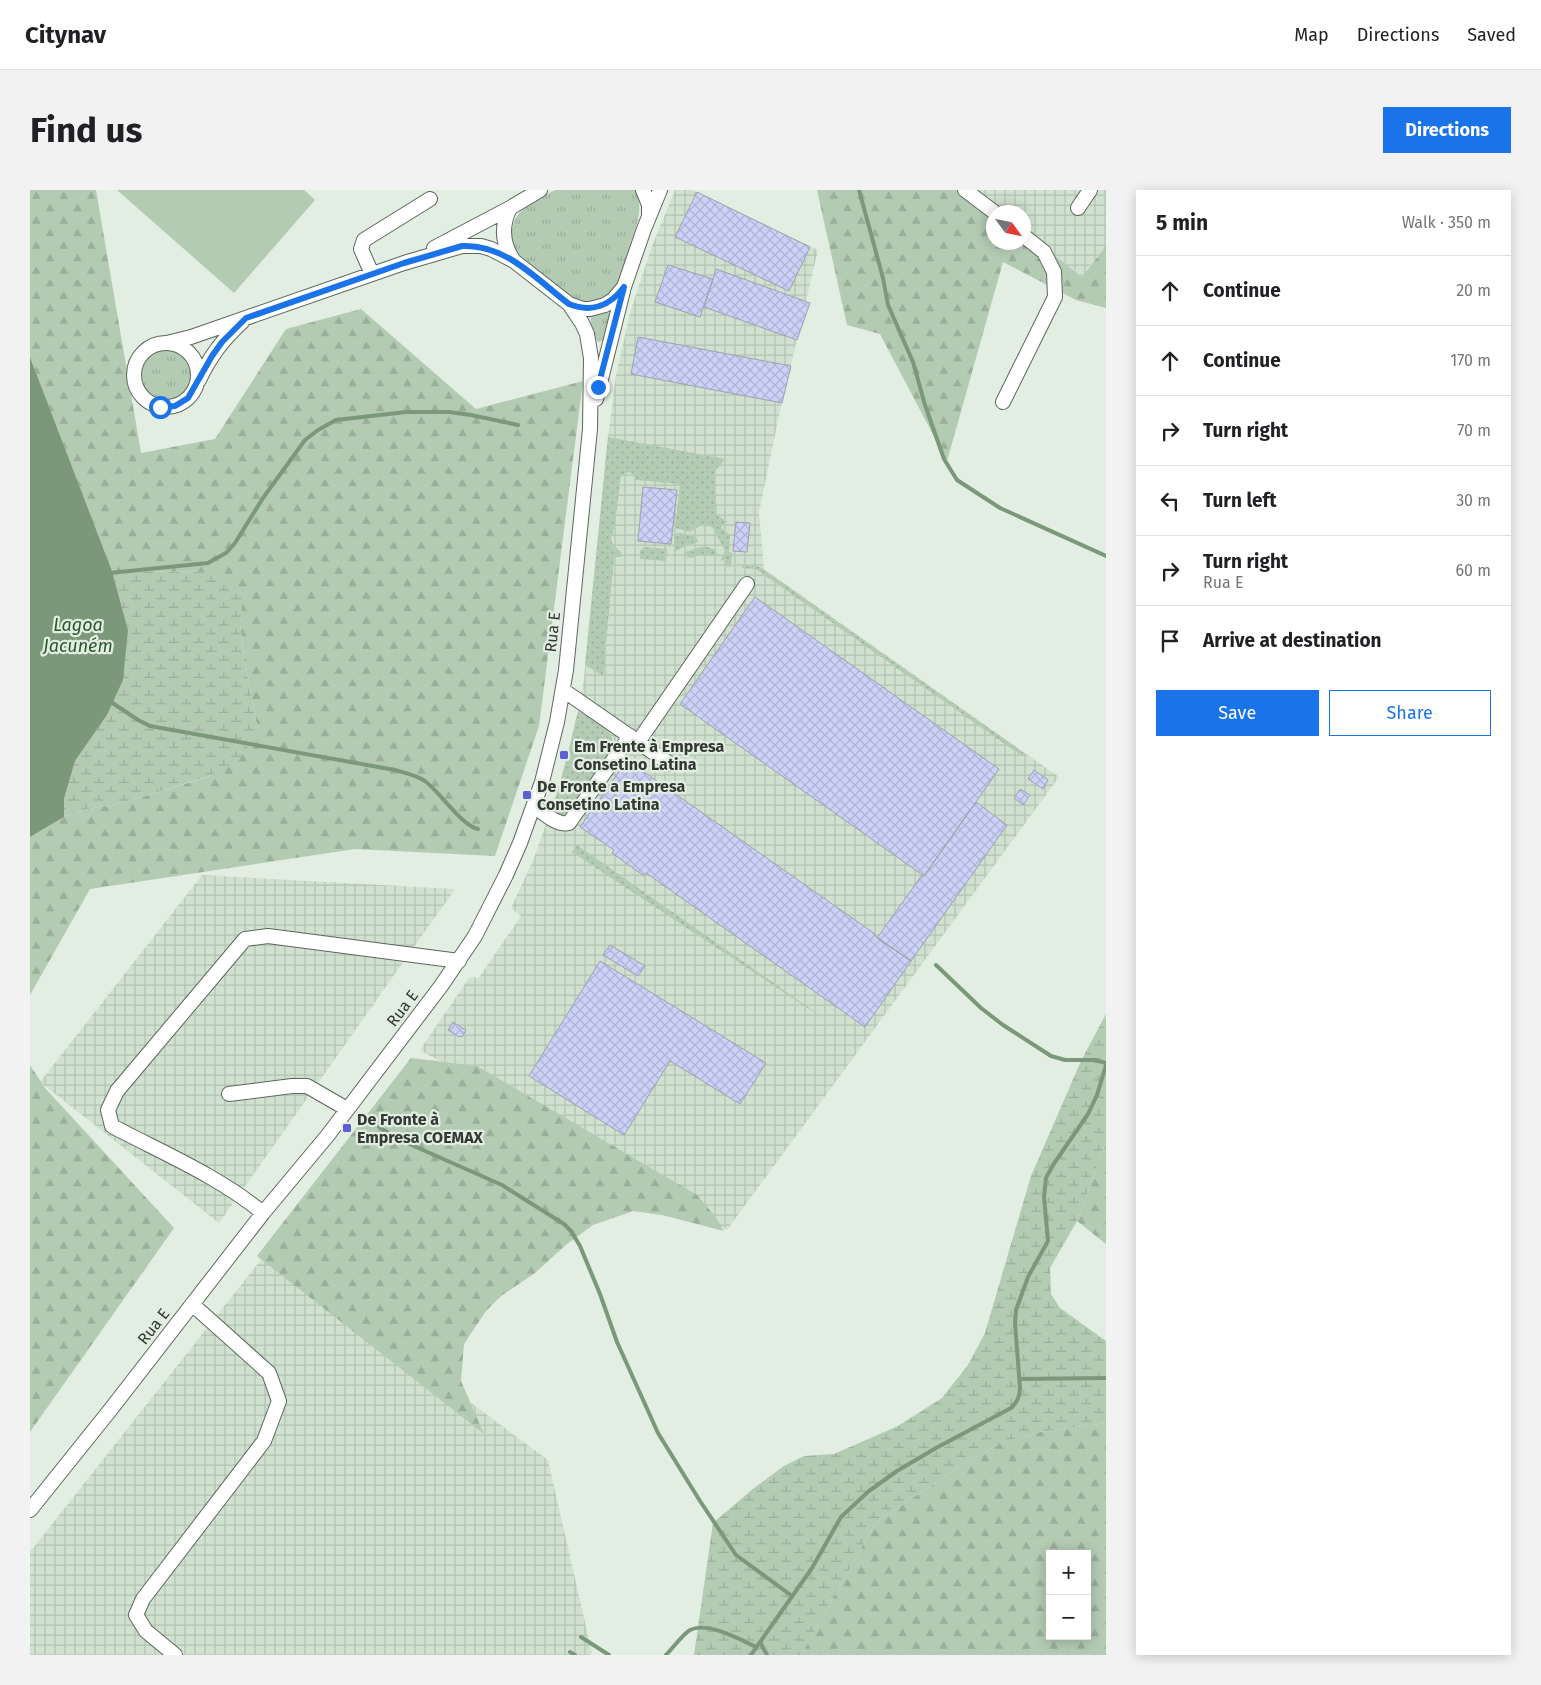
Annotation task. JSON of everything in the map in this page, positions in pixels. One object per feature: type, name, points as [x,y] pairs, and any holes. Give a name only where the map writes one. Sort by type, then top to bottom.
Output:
[{"type":"street","points":[[404,263],[510,208],[540,190]]},
{"type":"street","points":[[643,190],[649,206],[649,215]]},
{"type":"street","name":"Rua E","points":[[590,429],[602,370],[624,287],[649,215],[660,190]]},
{"type":"street","points":[[965,190],[986,206]]},
{"type":"street","points":[[1078,208],[1090,190]]},
{"type":"street","points":[[372,274],[361,250],[364,240],[430,199]]},
{"type":"street","points":[[510,208],[505,221],[504,236],[509,253],[514,261]]},
{"type":"street","points":[[1003,402],[1055,297],[1054,272],[1051,265],[1044,252],[1031,242]]},
{"type":"street","points":[[246,318],[217,349],[203,370],[196,386],[182,403],[168,408],[153,405],[141,397],[133,376],[137,361],[152,346],[191,337],[404,263],[462,246],[491,249],[514,261],[569,304],[583,309],[597,307],[613,300],[624,287]]},
{"type":"street","name":"Rua E","points":[[30,1510],[263,1213],[328,1135],[458,961],[483,921],[503,882],[534,806],[550,752],[563,690],[590,429],[591,358],[589,342],[582,323],[569,304]]},
{"type":"street","points":[[167,343],[181,347],[192,357],[198,371],[196,386]]},
{"type":"street","points":[[534,806],[559,823],[569,823],[634,739],[747,584]]},
{"type":"street","points":[[563,690],[670,764]]},
{"type":"street","points":[[263,1213],[249,1201],[208,1175],[112,1126],[108,1110],[117,1091],[245,939],[268,936],[458,961]]},
{"type":"street","points":[[229,1094],[292,1086],[307,1086],[347,1109]]},
{"type":"street","points":[[175,1655],[146,1631],[136,1615],[143,1599],[264,1441],[279,1401],[269,1373],[192,1304]]},
{"type":"shaded area","points":[[675,190],[692,190],[818,250],[781,406],[759,512],[764,569],[1059,777],[727,1230],[420,1050],[469,978],[475,977],[478,979],[521,916],[511,908],[534,858],[561,781],[584,678],[616,375],[630,313],[652,246]]},
{"type":"shaded area","points":[[969,190],[1106,190],[1106,246],[1082,277],[1031,237],[1031,205],[989,205]]},
{"type":"shaded area","points":[[202,875],[455,889],[219,1223],[40,1082]]},
{"type":"shaded area","points":[[267,1252],[548,1460],[592,1653],[590,1655],[30,1655],[30,1552]]},
{"type":"green space","points":[[30,190],[96,190],[141,453],[215,439],[286,329],[361,309],[476,409],[583,381],[539,726],[495,856],[355,849],[90,889],[30,995],[30,837],[64,817],[88,809],[121,803],[208,777],[258,731],[240,624],[243,590],[210,572],[112,571],[30,357]]},
{"type":"green space","points":[[117,190],[304,190],[315,200],[234,293]]},
{"type":"green space","points":[[555,190],[635,190],[638,197],[638,219],[618,284],[611,293],[601,299],[590,302],[576,299],[528,263],[514,245],[512,229],[515,219],[530,204]]},
{"type":"green space","points":[[817,190],[969,190],[986,205],[986,250],[1031,250],[1031,237],[1082,277],[1106,246],[1106,308],[1076,300],[1003,262],[947,461],[880,334],[847,325]]},
{"type":"green space","points":[[605,311],[609,313],[610,317],[604,340],[598,342],[592,329],[591,315]]},
{"type":"green space","points":[[160,347],[172,347],[182,351],[190,359],[194,375],[190,391],[182,399],[172,403],[160,403],[150,399],[142,391],[138,381],[138,369],[142,359],[150,351]]},
{"type":"green space","points":[[608,437],[725,459],[714,472],[717,515],[728,522],[723,524],[721,528],[730,535],[729,552],[732,553],[731,567],[726,566],[725,559],[720,561],[725,551],[713,528],[709,526],[701,525],[690,532],[675,528],[680,484],[636,480],[630,472],[621,475],[615,525],[611,538],[613,545],[621,552],[622,557],[614,557],[603,676],[585,665]]},
{"type":"green space","points":[[680,533],[696,537],[698,542],[674,552],[674,534]]},
{"type":"green space","points":[[704,546],[716,550],[717,554],[690,558],[685,555],[685,552]]},
{"type":"green space","points":[[644,547],[667,549],[666,561],[640,559],[640,551]]},
{"type":"green space","points":[[742,564],[760,567],[1024,753],[1022,756],[756,569],[742,568]]},
{"type":"green space","points":[[112,571],[210,572],[244,590],[240,624],[258,731],[239,760],[207,777],[121,803],[88,809],[64,817],[64,799],[75,761],[107,715],[128,630]]},
{"type":"green space","points":[[578,711],[597,721],[607,729],[613,741],[613,748],[568,814],[562,816],[552,810]]},
{"type":"green space","points":[[577,845],[832,1024],[572,852]]},
{"type":"green space","points":[[1106,1014],[1106,1141],[1077,1221],[1050,1268],[1051,1294],[1060,1308],[1106,1341],[1106,1423],[1040,1432],[1003,1442],[969,1461],[876,1522],[801,1655],[694,1655],[713,1523],[754,1488],[784,1466],[804,1456],[834,1454],[898,1426],[942,1398],[968,1365],[985,1333],[1031,1176],[1081,1061]]},
{"type":"green space","points":[[411,1058],[477,1066],[697,1195],[715,1216],[724,1231],[662,1215],[633,1211],[593,1225],[567,1244],[535,1273],[501,1296],[486,1311],[464,1344],[461,1381],[484,1434],[257,1256]]},
{"type":"green space","points":[[30,1065],[45,1088],[174,1228],[30,1432]]},
{"type":"green space","points":[[1106,1141],[1106,1244],[1077,1221]]},
{"type":"green space","points":[[1106,1423],[1106,1655],[801,1655],[876,1522],[969,1461],[1003,1442],[1040,1432]]},
{"type":"water","name":"Lagoa Jacuném","points":[[30,357],[112,571],[128,630],[123,680],[107,715],[75,761],[64,799],[64,817],[30,837]]},
{"type":"building","points":[[697,192],[810,247],[789,291],[675,237]]},
{"type":"building","points":[[668,265],[713,279],[700,317],[655,302]]},
{"type":"building","points":[[716,269],[810,303],[797,340],[704,307]]},
{"type":"building","points":[[638,337],[791,366],[782,403],[631,374]]},
{"type":"building","points":[[643,487],[677,490],[671,544],[638,541]]},
{"type":"building","points":[[736,522],[750,523],[747,552],[733,551]]},
{"type":"building","points":[[755,597],[999,769],[924,876],[680,704]]},
{"type":"building","points":[[627,760],[911,961],[865,1027],[646,873],[644,876],[612,853],[614,850],[580,827]]},
{"type":"building","points":[[1034,770],[1048,780],[1043,789],[1028,779]]},
{"type":"building","points":[[1020,789],[1030,795],[1023,805],[1014,798]]},
{"type":"building","points":[[557,802],[564,805],[562,811],[555,809]]},
{"type":"building","points":[[976,802],[1007,825],[911,961],[877,938],[922,875],[924,876]]},
{"type":"building","points":[[610,945],[645,966],[638,976],[603,955]]},
{"type":"building","points":[[600,961],[766,1063],[740,1104],[670,1061],[624,1135],[529,1076]]},
{"type":"building","points":[[453,1022],[466,1030],[462,1037],[448,1030]]},
{"type":"waterway","points":[[859,190],[883,278],[888,305],[913,362],[925,405],[944,459],[957,480],[1000,508],[1106,556]]},
{"type":"waterway","points":[[110,573],[208,563],[226,553],[235,543],[263,498],[305,440],[336,420],[406,412],[449,412],[518,425]]},
{"type":"waterway","points":[[108,700],[150,726],[395,770],[414,776],[425,781],[465,822],[478,829]]},
{"type":"waterway","points":[[936,965],[981,1008],[1003,1025],[1051,1056],[1065,1060],[1095,1060],[1106,1063]]},
{"type":"waterway","points":[[751,1655],[812,1568],[841,1517],[869,1491],[897,1471],[1011,1408],[1016,1401],[1020,1388],[1015,1323],[1016,1310],[1028,1277],[1048,1241],[1044,1197],[1046,1178],[1088,1114],[1097,1095],[1106,1065]]},
{"type":"waterway","points":[[379,1127],[398,1139],[502,1185],[564,1224],[571,1231],[580,1246],[617,1342],[658,1433],[736,1555],[792,1596]]},
{"type":"waterway","points":[[1019,1379],[1106,1378]]},
{"type":"waterway","points":[[666,1655],[687,1632],[697,1628],[724,1632],[756,1647]]},
{"type":"waterway","points":[[581,1637],[609,1655]]},
{"type":"waterway","points":[[760,1642],[767,1655]]},
{"type":"waterway","points":[[570,1652],[575,1655]]},
{"type":"place","name":"Em Frente à Empresa Consetino Latina","points":[[564,755]]},
{"type":"place","name":"De Fronte a Empresa Consetino Latina","points":[[527,795]]},
{"type":"place","name":"De Fronte à Empresa COEMAX","points":[[347,1128]]},
{"type":"route","points":[[160,407],[168,408],[175,406],[188,398],[193,392],[203,370],[222,342],[246,318],[404,263],[462,246],[481,246],[507,256],[569,304],[583,309],[606,305],[624,287],[598,387]]}]
